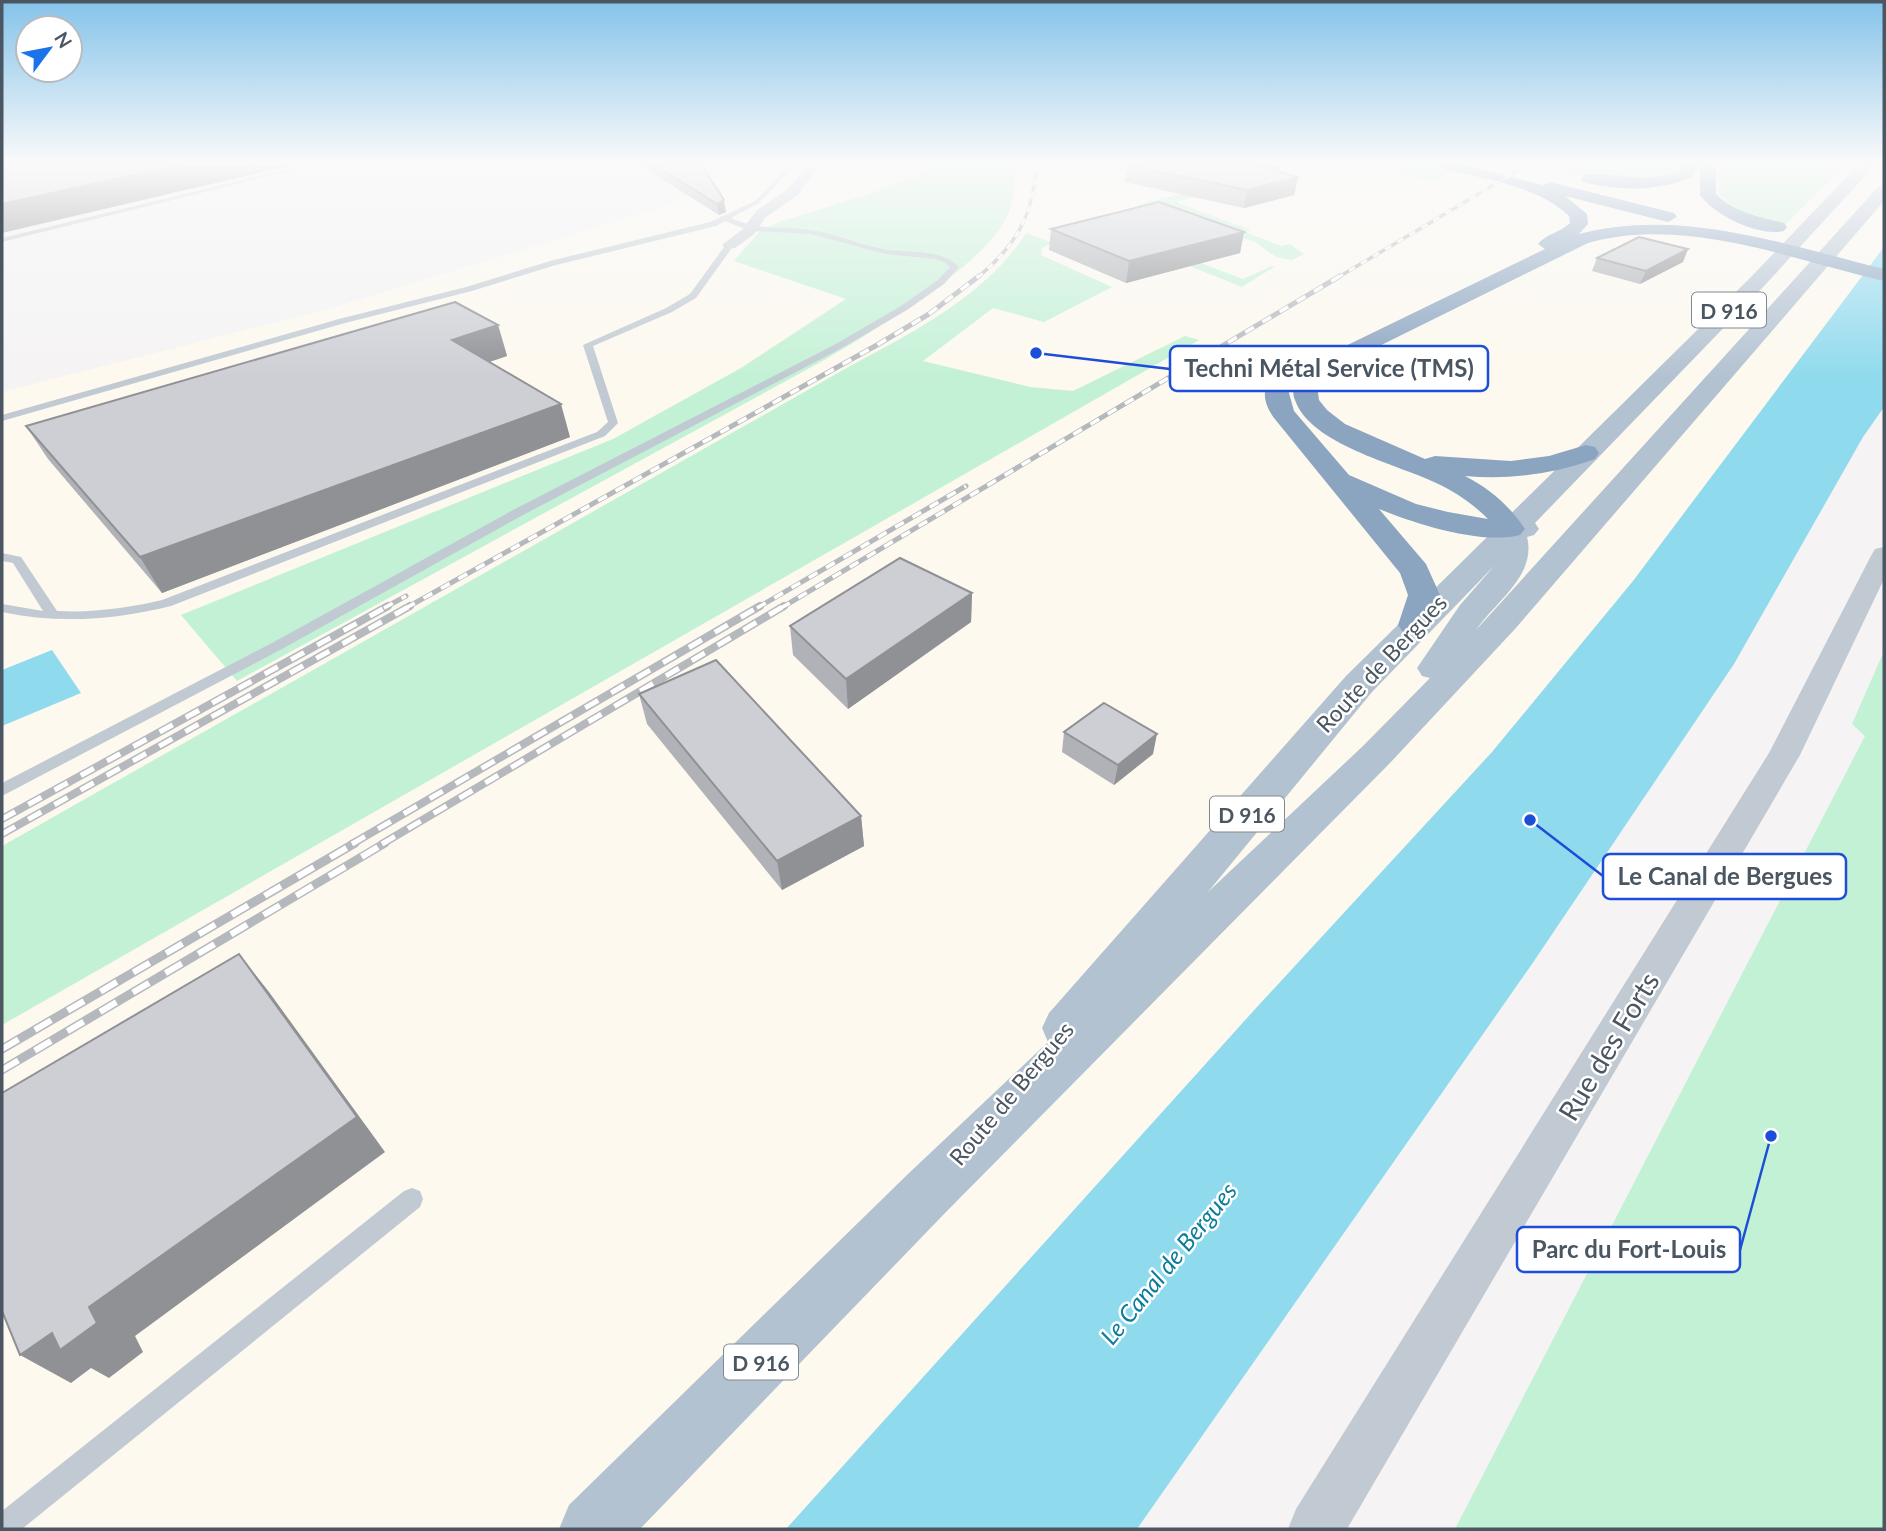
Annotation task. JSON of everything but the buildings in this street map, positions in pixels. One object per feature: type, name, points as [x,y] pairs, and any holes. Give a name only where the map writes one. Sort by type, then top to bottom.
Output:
[{"type":"highway","points":[[1415,625],[1424,595],[1415,571],[1280,408],[1275,394],[1279,383],[1294,368],[1319,353],[1563,235]]},
{"type":"highway","points":[[1510,529],[1497,510],[1443,475],[1378,450],[1335,428],[1316,412],[1305,396],[1305,384],[1343,355],[1594,235]]},
{"type":"highway","points":[[1764,235],[1884,275]]},
{"type":"highway","points":[[1765,235],[1884,258]]},
{"type":"highway","points":[[1765,235],[1884,269]]},
{"type":"highway","points":[[1767,235],[1860,246]]},
{"type":"highway","points":[[1378,450],[1433,464],[1494,469],[1553,465],[1586,453]]},
{"type":"highway","points":[[1321,459],[1352,485],[1397,505],[1466,525],[1510,529]]},
{"type":"main road","name":"Route de Bergues","points":[[927,1193],[1310,739],[1415,625],[1800,235]]},
{"type":"main road","name":"Route de Bergues","points":[[593,1529],[927,1193],[1377,754],[1503,622],[1845,235]]},
{"type":"main road","points":[[1377,754],[1461,627],[1508,572],[1515,549],[1510,529],[1561,523],[1594,512],[1611,501]]},
{"type":"street","points":[[730,245],[742,235]]},
{"type":"street","name":"Rue des Forts","points":[[1315,1529],[1784,755],[1884,554]]},
{"type":"lane","points":[[2,240],[21,235]]},
{"type":"lane","points":[[2,418],[342,321],[470,289],[553,263],[662,235]]},
{"type":"lane","points":[[2,790],[278,646],[519,512],[836,347],[904,308],[941,282],[955,267],[947,260],[886,252],[832,235]]},
{"type":"lane","points":[[2,608],[28,615],[112,614],[176,600],[606,431],[613,423],[588,345],[669,310],[693,296],[730,245]]},
{"type":"lane","points":[[2,557],[17,560],[52,614]]},
{"type":"lane","points":[[2,1528],[412,1199]]},
{"type":"shaded area","points":[[569,235],[1884,235],[1884,247],[1633,581],[1492,752],[1257,1007],[786,1529],[2,1529],[2,392],[332,308]]},
{"type":"green space","points":[[756,235],[995,235],[979,253],[928,294],[826,359],[237,681],[181,615],[613,439],[741,368],[846,299],[734,261]]},
{"type":"green space","points":[[1024,235],[1033,235],[1053,243],[1042,248],[1041,255],[1112,287],[1044,322],[993,308],[923,361],[1030,387],[1073,391],[1185,336],[1199,340],[2,1025],[2,846],[910,333],[962,299],[986,280]]},
{"type":"green space","points":[[1113,235],[1161,235],[1145,242],[1243,279],[1274,267],[1242,287]]},
{"type":"green space","points":[[1237,235],[1254,235],[1281,246],[1290,244],[1304,254],[1292,260],[1276,257],[1255,242]]},
{"type":"green space","points":[[1884,651],[1884,1529],[1455,1529],[1865,736],[1852,724]]},
{"type":"water","points":[[1884,247],[1884,407],[1863,437],[1734,664],[1532,964],[1137,1529],[786,1529],[1257,1007],[1492,752],[1633,581]]},
{"type":"water","points":[[52,650],[81,693],[2,726],[2,670]]},
{"type":"railway","points":[[977,278],[1002,254],[1015,235]]},
{"type":"railway","points":[[1337,278],[1409,235]]},
{"type":"railway","points":[[406,608],[877,345],[929,314],[979,276]]},
{"type":"railway","points":[[781,608],[1340,276]]},
{"type":"railway","points":[[757,608],[966,486]]},
{"type":"railway","points":[[384,608],[406,596]]},
{"type":"railway","points":[[2,819],[388,606]]},
{"type":"railway","points":[[2,834],[410,606]]},
{"type":"railway","points":[[352,844],[760,606]]},
{"type":"railway","points":[[382,844],[784,606]]},
{"type":"railway","points":[[2,1049],[355,843]]},
{"type":"railway","points":[[2,1070],[385,843]]},
{"type":"place","name":"Techni Métal Service (TMS)","points":[[1036,353]]},
{"type":"place","name":"Le Canal de Bergues","points":[[1530,820]]},
{"type":"place","name":"Parc du Fort-Louis","points":[[1771,1136]]}]
